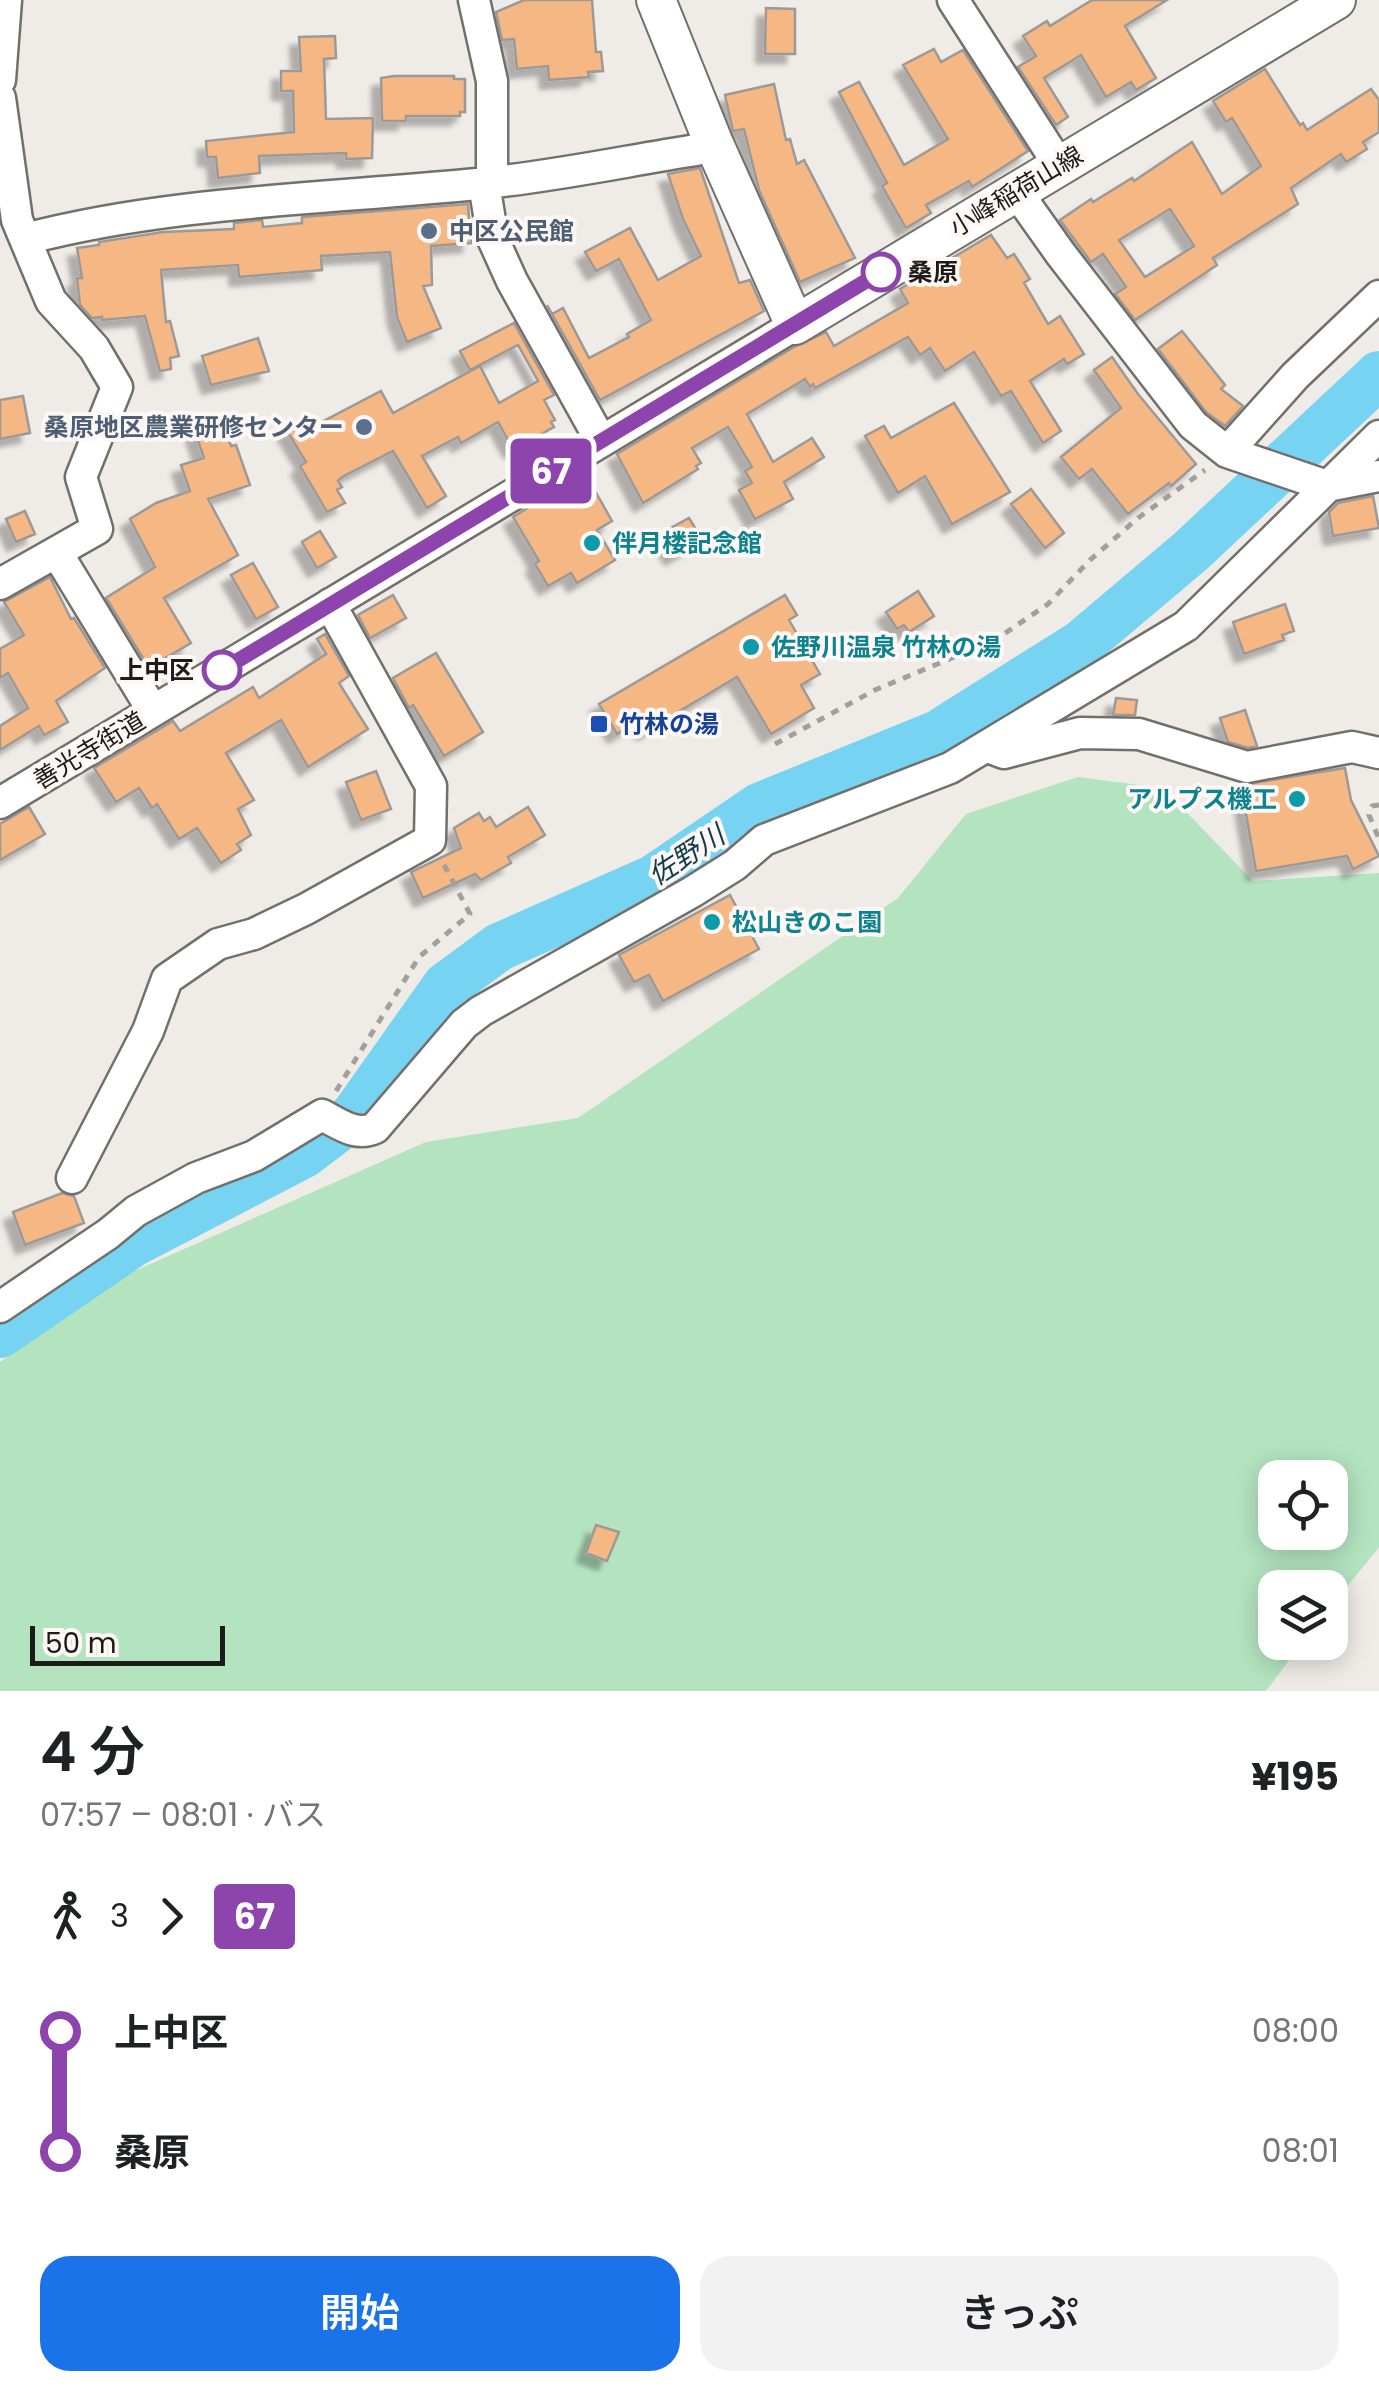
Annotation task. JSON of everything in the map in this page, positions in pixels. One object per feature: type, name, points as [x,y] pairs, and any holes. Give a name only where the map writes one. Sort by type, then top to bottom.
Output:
[{"type":"main road","points":[[656,0],[714,144],[795,325]]},
{"type":"main road","name":"小峰稲荷山線","points":[[795,325],[1336,0]]},
{"type":"street","points":[[0,80],[6,0]]},
{"type":"street","points":[[474,0],[492,82],[486,196],[493,239],[601,441]]},
{"type":"street","points":[[953,0],[1059,166]]},
{"type":"street","points":[[0,98],[17,220],[25,240],[51,301],[94,348],[117,388],[81,477],[97,529],[0,584]]},
{"type":"street","points":[[25,240],[79,225],[280,200],[489,183],[714,144]]},
{"type":"street","points":[[1016,191],[1194,425],[1231,454],[1322,485],[1379,476]]},
{"type":"street","points":[[1231,454],[1296,376],[1379,296]]},
{"type":"street","name":"善光寺街道","points":[[0,804],[795,325]]},
{"type":"street","points":[[0,1307],[136,1211],[196,1178],[254,1156],[322,1115],[354,1131],[375,1128],[464,1024],[481,1010],[692,892],[735,865],[764,840],[950,768],[1186,626],[1322,485],[1379,436]]},
{"type":"street","points":[[57,553],[153,711]]},
{"type":"street","points":[[72,1178],[148,1031],[167,979],[218,944],[254,934],[430,840],[431,786],[330,604]]},
{"type":"street","points":[[987,746],[1004,753],[1080,733],[1139,734],[1247,767],[1352,748],[1379,753]]},
{"type":"path","points":[[775,744],[874,690],[995,640],[1048,604],[1138,518],[1231,454]]},
{"type":"path","points":[[1379,805],[1372,806],[1369,814],[1379,838]]},
{"type":"path","points":[[322,1115],[419,957],[470,914],[430,840]]},
{"type":"green space","points":[[1078,777],[1163,788],[1253,881],[1379,873],[1379,1547],[1348,1586],[1348,1570],[1258,1570],[1258,1660],[1289,1660],[1266,1691],[0,1691],[0,1362],[130,1273],[426,1142],[578,1118],[898,898],[966,814]]},
{"type":"building","points":[[524,0],[592,0],[596,52],[601,52],[603,71],[588,72],[589,77],[549,80],[548,66],[517,69],[514,39],[502,40],[496,12]]},
{"type":"building","points":[[1092,0],[1167,0],[1125,26],[1156,78],[1136,90],[1131,82],[1106,97],[1081,55],[1044,78],[1068,117],[1056,125],[1018,67],[1036,56],[1023,36],[1047,21],[1050,26]]},
{"type":"building","points":[[766,8],[795,9],[795,54],[765,54]]},
{"type":"building","points":[[335,36],[336,58],[324,59],[326,119],[373,118],[372,158],[346,159],[346,153],[259,156],[260,173],[218,178],[216,157],[207,157],[206,141],[294,132],[293,91],[281,91],[281,71],[301,71],[299,37]]},
{"type":"building","points":[[934,49],[941,62],[963,50],[1028,151],[972,187],[969,181],[926,205],[931,213],[906,228],[839,92],[859,82],[904,165],[948,139],[903,65]]},
{"type":"building","points":[[1265,69],[1307,130],[1371,89],[1379,100],[1379,132],[1363,142],[1367,149],[1346,162],[1341,154],[1291,188],[1298,204],[1213,258],[1217,265],[1135,320],[1115,294],[1126,287],[1103,254],[1091,262],[1060,220],[1091,199],[1093,202],[1132,178],[1134,181],[1192,142],[1222,194],[1261,166],[1232,118],[1226,122],[1213,101]],"holes":[[[1170,209],[1194,246],[1145,277],[1119,240]]]},
{"type":"building","points":[[381,78],[465,79],[465,112],[460,112],[460,116],[406,116],[406,121],[382,121]]},
{"type":"building","points":[[774,84],[786,140],[790,139],[797,164],[804,160],[855,258],[800,282],[759,190],[744,129],[733,131],[725,95]]},
{"type":"building","points":[[700,168],[739,283],[750,280],[764,311],[600,400],[552,314],[563,308],[589,358],[651,320],[619,259],[596,271],[585,252],[630,228],[658,280],[701,256],[668,174]]},
{"type":"building","points":[[468,204],[471,243],[431,246],[432,285],[423,286],[441,328],[407,342],[397,317],[390,252],[321,256],[322,270],[239,277],[238,265],[161,270],[166,322],[170,321],[179,356],[170,358],[171,369],[160,371],[145,316],[102,320],[92,318],[80,305],[77,278],[82,278],[77,248],[99,242],[163,232],[234,229],[234,223],[262,220],[263,227],[302,223],[302,217]]},
{"type":"building","points":[[991,235],[1007,258],[1014,254],[1030,279],[1024,283],[1048,324],[1060,316],[1084,354],[1067,364],[1064,359],[1030,381],[1061,431],[1043,443],[1011,391],[1001,396],[974,352],[945,371],[930,348],[920,355],[908,337],[815,388],[805,379],[747,414],[773,462],[812,438],[824,457],[784,482],[793,499],[755,519],[739,490],[752,483],[745,471],[752,467],[728,427],[692,448],[701,463],[696,466],[698,469],[643,503],[617,454],[794,347],[826,332],[834,346],[908,303],[900,289]]},
{"type":"building","points":[[514,323],[554,395],[544,400],[555,420],[551,422],[554,427],[513,449],[498,422],[461,443],[458,437],[422,456],[446,496],[427,508],[393,451],[342,477],[338,481],[342,487],[337,490],[345,503],[327,512],[300,466],[306,462],[287,431],[308,419],[312,427],[381,391],[393,413],[480,366],[499,403],[538,381],[518,345],[470,370],[460,351]]},
{"type":"building","points":[[1182,331],[1225,385],[1221,389],[1243,406],[1225,426],[1206,412],[1158,349]]},
{"type":"building","points":[[258,338],[269,371],[211,385],[202,356]]},
{"type":"building","points":[[1112,357],[1196,464],[1128,514],[1092,469],[1079,479],[1061,457],[1121,408],[1094,370]]},
{"type":"building","points":[[23,396],[30,433],[0,439],[0,400]]},
{"type":"building","points":[[954,403],[1010,492],[952,524],[925,476],[898,493],[865,436],[884,426],[891,438]]},
{"type":"building","points":[[223,422],[250,485],[208,499],[238,555],[164,598],[191,643],[164,659],[169,666],[154,676],[106,598],[155,567],[130,519],[156,503],[190,491],[181,465],[204,458],[195,432]]},
{"type":"building","points":[[585,473],[612,521],[597,530],[615,560],[577,583],[571,573],[548,586],[535,564],[539,561],[513,517]]},
{"type":"building","points":[[1031,489],[1064,533],[1045,548],[1011,504]]},
{"type":"building","points":[[1373,496],[1379,528],[1333,536],[1329,512],[1338,503]]},
{"type":"building","points":[[25,511],[35,534],[16,542],[6,519]]},
{"type":"building","points":[[689,518],[702,539],[674,556],[660,534]]},
{"type":"building","points":[[320,531],[336,557],[317,568],[302,542]]},
{"type":"building","points":[[253,563],[278,607],[256,619],[231,575]]},
{"type":"building","points":[[50,577],[71,619],[74,618],[105,668],[56,701],[68,722],[44,735],[39,726],[0,750],[0,726],[28,708],[8,673],[0,678],[0,649],[24,635],[4,602]]},
{"type":"building","points":[[918,591],[934,616],[909,632],[904,625],[897,629],[886,612]]},
{"type":"building","points":[[393,595],[406,618],[370,638],[358,615]]},
{"type":"building","name":"佐野川温泉 竹林の湯","points":[[785,595],[797,615],[789,620],[820,674],[801,685],[814,708],[771,734],[737,677],[646,731],[639,720],[617,734],[599,704]]},
{"type":"building","points":[[1285,604],[1294,631],[1282,635],[1284,640],[1244,654],[1233,622]]},
{"type":"building","points":[[325,634],[349,676],[339,683],[368,729],[308,767],[281,720],[226,753],[254,800],[238,809],[251,835],[237,844],[241,850],[221,863],[197,828],[179,839],[157,804],[152,808],[139,788],[116,802],[94,768],[173,721],[180,731],[253,687],[259,698],[326,654],[317,639]]},
{"type":"building","points":[[436,653],[483,732],[444,756],[413,705],[409,708],[393,678]]},
{"type":"building","points":[[1116,698],[1137,700],[1135,715],[1113,715]]},
{"type":"building","points":[[1245,710],[1257,746],[1248,748],[1228,742],[1220,718]]},
{"type":"building","name":"アルプス機工","points":[[1345,768],[1351,800],[1379,856],[1353,869],[1347,856],[1256,871],[1241,785]]},
{"type":"building","points":[[376,771],[391,809],[361,820],[346,782]]},
{"type":"building","points":[[29,807],[45,834],[0,860],[0,824]]},
{"type":"building","points":[[528,807],[545,835],[508,857],[511,863],[481,880],[475,874],[423,898],[411,872],[461,848],[454,828],[479,813],[484,821],[490,817],[496,827]]},
{"type":"building","name":"松山きのこ園","points":[[730,895],[759,949],[663,1001],[649,975],[634,982],[619,955]]},
{"type":"building","points":[[62,1193],[74,1196],[84,1223],[25,1245],[13,1212]]},
{"type":"building","points":[[596,1525],[619,1532],[607,1561],[586,1553]]},
{"type":"waterway","name":"佐野川","points":[[0,1334],[133,1243],[304,1154],[354,1116],[446,986],[499,947],[653,879],[759,807],[938,734],[1081,644],[1191,551],[1379,375]]},
{"type":"bus line","name":"67","points":[[222,670],[881,272]]},
{"type":"place","name":"中区公民館","points":[[429,231]]},
{"type":"place","name":"桑原","points":[[881,272]]},
{"type":"place","name":"桑原地区農業研修センター","points":[[364,427]]},
{"type":"place","name":"伴月楼記念館","points":[[592,543]]},
{"type":"place","name":"佐野川温泉 竹林の湯","points":[[751,647]]},
{"type":"place","name":"上中区","points":[[222,670]]},
{"type":"place","name":"竹林の湯","points":[[599,724]]},
{"type":"place","name":"アルプス機工","points":[[1297,799]]},
{"type":"place","name":"松山きのこ園","points":[[712,922]]}]
